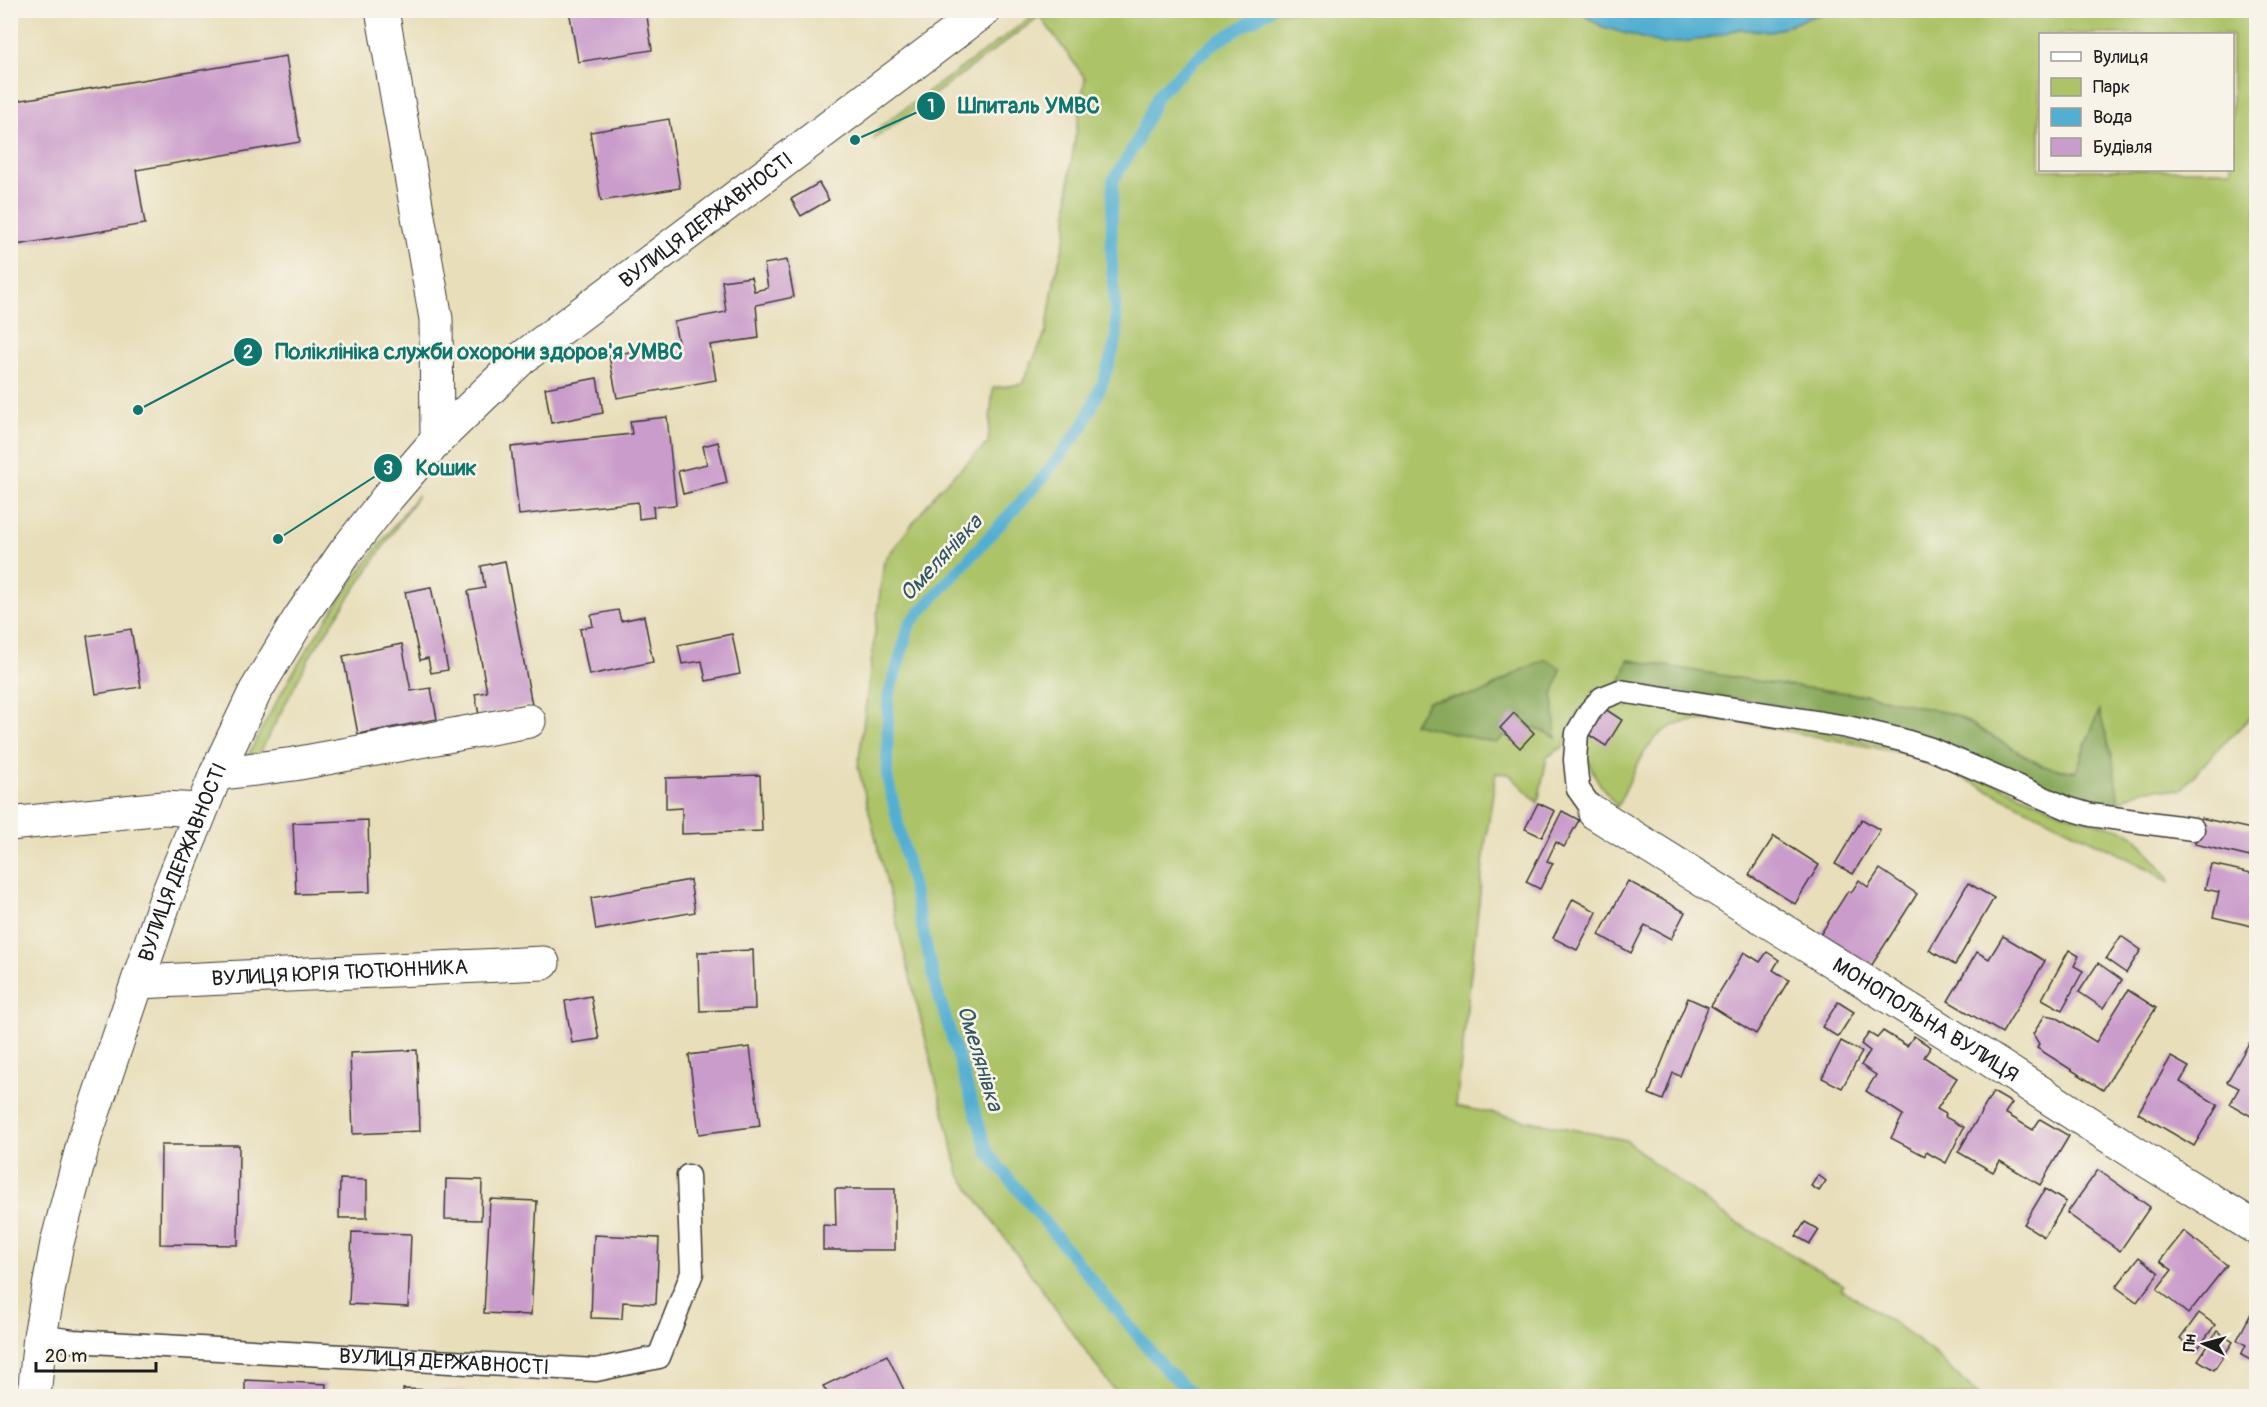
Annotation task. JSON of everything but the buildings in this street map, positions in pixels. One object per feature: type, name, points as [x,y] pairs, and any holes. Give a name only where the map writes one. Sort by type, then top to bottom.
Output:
[{"type":"street","points":[[382,10],[436,319],[437,440]]},
{"type":"street","name":"ВУЛИЦЯ ДЕРЖАВНОСТІ","points":[[34,1396],[40,1336],[57,1243],[85,1137],[165,901],[216,774],[255,692],[299,619],[345,552],[388,497],[437,440],[522,358],[985,10]]},
{"type":"street","points":[[216,774],[285,765],[529,721]]},
{"type":"street","points":[[10,824],[163,808],[200,810]]},
{"type":"street","name":"МОНОПОЛЬНА ВУЛИЦЯ","points":[[1595,813],[2256,1228]]},
{"type":"street","name":"ВУЛИЦЯ ЮРІЯ ТЮТЮННИКА","points":[[138,982],[543,963]]},
{"type":"lane","points":[[1595,813],[1578,789],[1575,760],[1577,733],[1590,711],[1602,698],[1620,691],[1880,734],[1931,749],[2067,808],[2091,815],[2193,829]]},
{"type":"lane","name":"ВУЛИЦЯ ДЕРЖАВНОСТІ","points":[[40,1336],[73,1341],[596,1370],[659,1357],[692,1274],[688,1176]]},
{"type":"green space","points":[[1040,11],[1577,11],[1603,27],[1705,39],[1738,29],[1772,32],[1810,17],[1834,11],[2256,11],[2256,712],[2215,752],[2180,791],[2148,789],[2133,794],[2119,803],[2112,756],[2099,711],[2084,747],[2077,772],[2043,766],[1956,715],[1873,696],[1781,685],[1629,660],[1620,683],[1579,710],[1563,747],[1547,757],[1538,803],[1509,774],[1496,773],[1486,839],[1456,1106],[1626,1140],[1729,1218],[1844,1285],[1841,1289],[1893,1322],[1935,1354],[1979,1396],[1118,1396],[959,1174],[858,767],[884,561],[939,489],[988,443],[993,388],[1022,384],[1046,332],[1055,276],[1066,236],[1070,170],[1085,78],[1040,16],[873,140],[881,126]],"holes":[[[1561,668],[1553,696],[1556,737],[1536,728],[1415,724],[1428,701],[1481,694],[1523,669]]]},
{"type":"green space","points":[[418,495],[312,653],[256,760],[246,760],[283,690],[324,623]]},
{"type":"green space","points":[[1546,659],[1561,668],[1553,696],[1556,737],[1536,728],[1513,728],[1496,743],[1414,724],[1428,701],[1481,694],[1523,669]]},
{"type":"green space","points":[[1628,660],[1781,685],[1873,696],[1956,715],[2042,766],[2076,772],[2099,710],[2112,756],[2119,803],[2107,806],[2081,800],[1923,734],[1856,717],[1620,683]]},
{"type":"green space","points":[[1627,700],[1752,718],[1926,753],[2068,815],[2126,831],[2137,838],[2169,878],[2169,883],[2151,870],[1918,756],[1735,721],[1685,722],[1667,729],[1646,750],[1617,807],[1595,776],[1587,758],[1586,738],[1605,705]]},
{"type":"water","points":[[1577,11],[1834,11],[1810,17],[1772,32],[1738,29],[1705,39],[1663,44],[1603,27]]},
{"type":"waterway","name":"Омелянівка","points":[[1195,1396],[1165,1369],[988,1153],[936,987],[887,776],[888,698],[910,623],[1040,481],[1083,426],[1103,382],[1117,337],[1111,249],[1113,181],[1135,145],[1159,93],[1210,46],[1270,10]]},
{"type":"place","name":"Шпиталь УМВС","points":[[855,140]]},
{"type":"place","name":"Поліклініка служби охорони здоров'я УМВС","points":[[138,410]]},
{"type":"place","name":"Кошик","points":[[278,539]]}]
